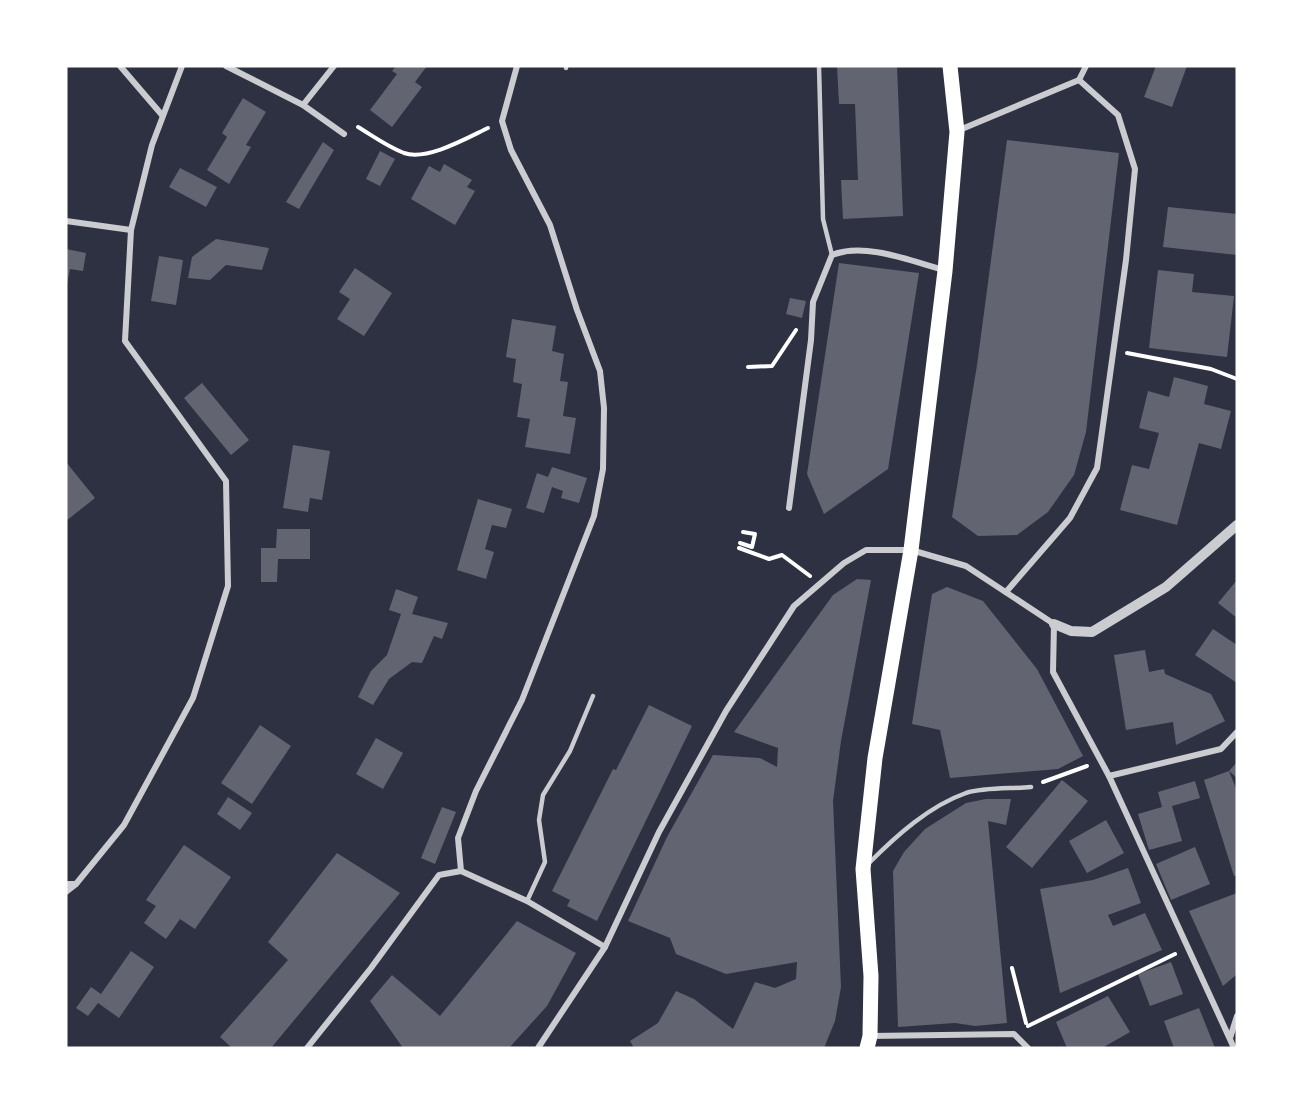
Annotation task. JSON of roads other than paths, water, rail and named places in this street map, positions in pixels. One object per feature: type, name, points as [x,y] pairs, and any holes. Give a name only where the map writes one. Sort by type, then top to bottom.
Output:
[{"type":"main road","points":[[869,1042],[871,976],[863,869],[874,758],[911,550],[945,271],[957,132],[950,66]]},
{"type":"street","points":[[120,66],[162,114]]},
{"type":"street","points":[[66,892],[76,884],[124,825],[193,698],[228,586],[226,481],[125,341],[126,278],[131,230],[152,145],[182,66]]},
{"type":"street","points":[[226,66],[303,105],[344,134]]},
{"type":"street","points":[[303,105],[334,66]]},
{"type":"street","points":[[461,871],[458,838],[477,791],[522,700],[594,516],[603,469],[604,408],[600,371],[577,310],[550,225],[511,150],[502,121],[517,66]]},
{"type":"street","points":[[957,132],[1079,80],[1086,66]]},
{"type":"street","points":[[1006,592],[1070,518],[1097,468],[1136,169],[1119,115],[1079,80]]},
{"type":"street","points":[[66,221],[131,230]]},
{"type":"street","points":[[789,508],[812,330],[813,302],[832,255],[845,249],[892,256],[945,271]]},
{"type":"street","points":[[538,1048],[605,947],[659,832],[726,711],[794,606],[844,563],[866,550],[911,550],[966,566],[1054,624],[1071,631],[1092,632],[1166,587],[1237,525]]},
{"type":"street","points":[[1054,624],[1053,672],[1102,761],[1234,1048]]},
{"type":"street","points":[[1109,776],[1221,749],[1237,732]]},
{"type":"street","points":[[307,1048],[372,968],[439,875],[461,871],[527,901],[605,947]]},
{"type":"street","points":[[66,884],[76,884]]},
{"type":"street","points":[[1230,1038],[1237,1016]]},
{"type":"street","points":[[869,1042],[1014,1034],[1028,1048]]},
{"type":"lane","points":[[819,66],[823,219],[832,255]]},
{"type":"lane","points":[[527,901],[545,862],[539,820],[543,795],[570,751],[593,696]]},
{"type":"lane","points":[[863,869],[895,837],[927,814],[967,793],[1031,788]]}]
